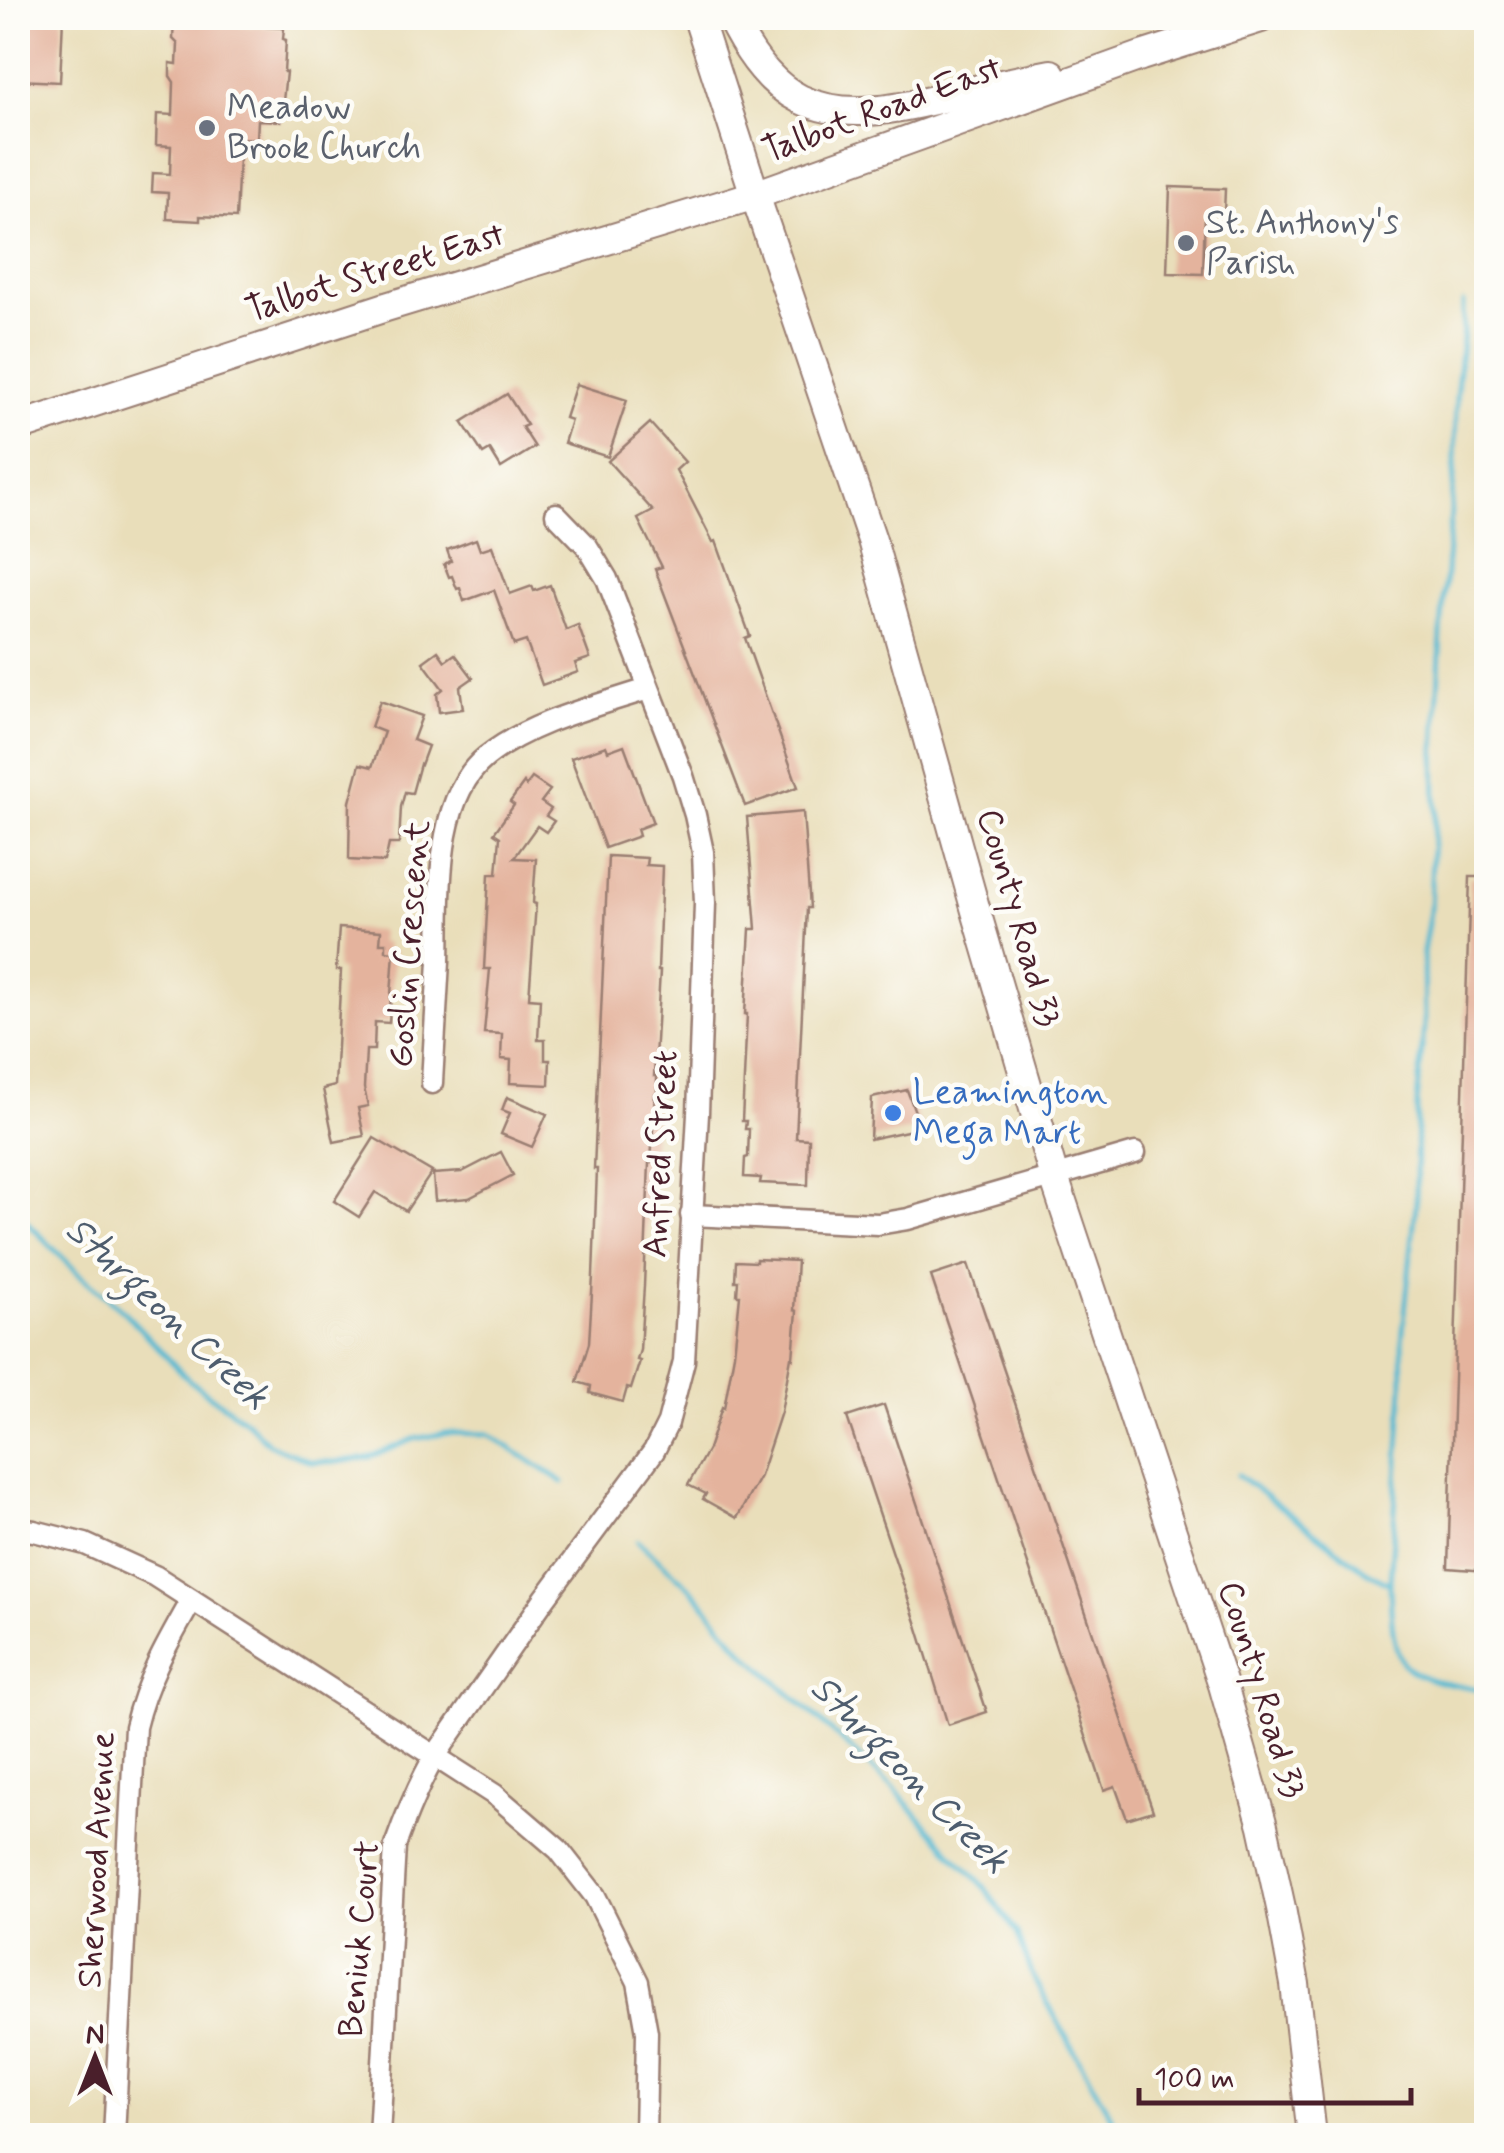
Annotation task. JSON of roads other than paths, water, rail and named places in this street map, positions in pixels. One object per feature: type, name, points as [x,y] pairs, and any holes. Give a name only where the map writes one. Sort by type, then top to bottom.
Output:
[{"type":"main road","name":"County Road 33","points":[[698,18],[872,540],[1054,1177],[1222,1685],[1263,1826],[1295,1984],[1312,2136]]},
{"type":"main road","points":[[731,18],[750,52],[780,86],[818,106],[847,110],[878,110],[918,103],[1140,56]]},
{"type":"main road","name":"Talbot Road East","points":[[755,195],[1140,56],[1261,18]]},
{"type":"main road","name":"Talbot Street East","points":[[18,427],[386,308],[755,195]]},
{"type":"street","name":"Anfred Street","points":[[436,1756],[545,1598],[654,1451],[668,1424],[684,1362],[705,903],[703,852],[689,794],[607,579],[587,546],[556,514]]},
{"type":"street","name":"Goslin Crescent","points":[[432,1083],[443,863],[449,822],[460,789],[477,766],[510,740],[648,688]]},
{"type":"street","points":[[691,1215],[878,1224],[908,1219],[1136,1154]]},
{"type":"street","points":[[18,1529],[86,1544],[155,1576],[495,1795],[558,1850],[595,1896],[638,1982],[647,2032],[645,2136]]},
{"type":"street","name":"Sherwood Avenue","points":[[114,2136],[135,1727],[156,1664],[192,1600]]},
{"type":"street","name":"Beniuk Court","points":[[379,2136],[395,1846],[422,1778],[436,1756]]},
{"type":"waterway","points":[[1463,303],[1441,632],[1430,911],[1423,952],[1424,1026],[1417,1103],[1416,1204],[1402,1341],[1403,1387],[1390,1584],[1398,1653],[1409,1669],[1446,1684],[1486,1691]]},
{"type":"waterway","name":"Sturgeon Creek","points":[[18,1213],[80,1275],[122,1310],[189,1380],[247,1422],[269,1444],[311,1462],[335,1462],[368,1458],[414,1439],[447,1433],[488,1434],[563,1482]]},
{"type":"waterway","points":[[1238,1475],[1366,1571],[1390,1584]]},
{"type":"waterway","name":"Sturgeon Creek","points":[[638,1541],[693,1591],[746,1654],[894,1788],[983,1885],[1017,1933],[1034,1979],[1122,2136]]},
{"type":"place","name":"Meadow Brook Church","points":[[207,128]]},
{"type":"place","name":"St. Anthony's Parish","points":[[1186,243]]},
{"type":"place","name":"Leamington Mega Mart","points":[[893,1113]]}]
